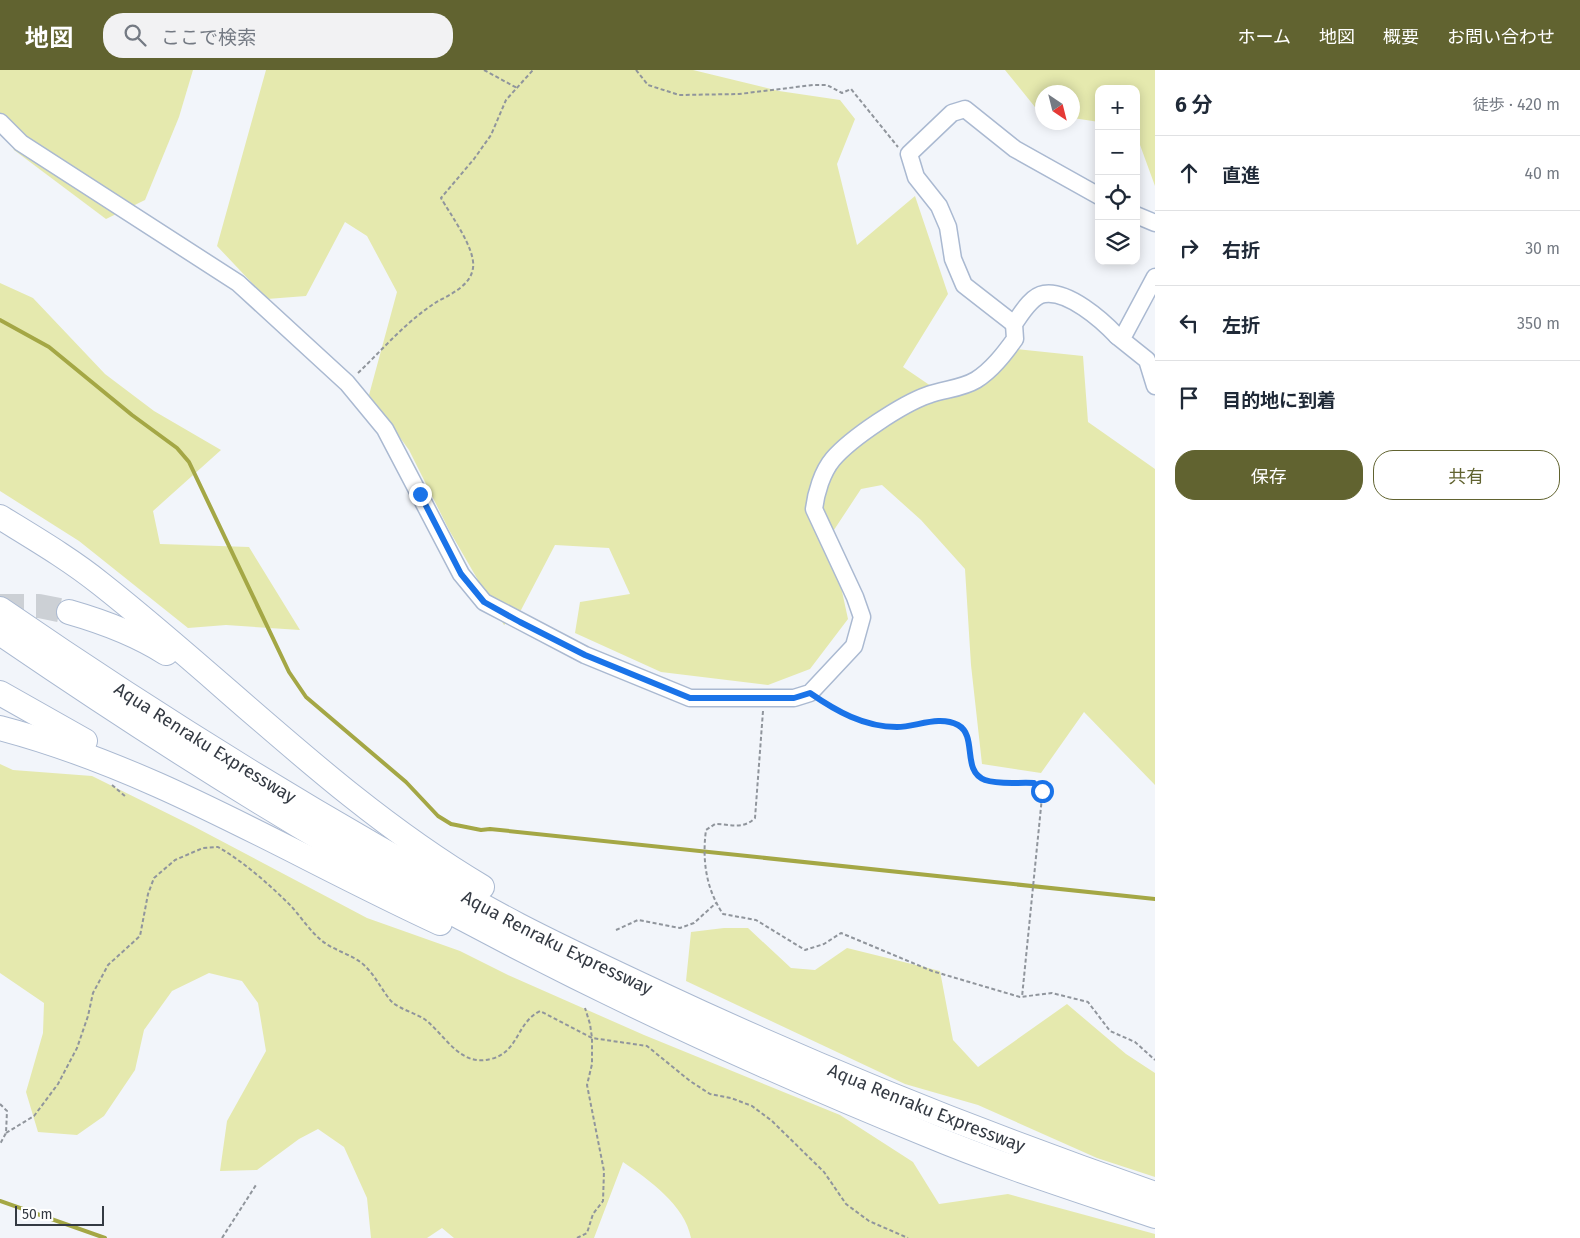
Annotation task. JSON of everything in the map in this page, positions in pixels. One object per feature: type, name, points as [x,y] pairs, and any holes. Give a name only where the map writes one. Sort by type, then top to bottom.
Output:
[{"type":"highway","points":[[0,517],[100,582],[347,793],[453,870],[524,912],[704,1006],[768,1055]]},
{"type":"highway","name":"Aqua Renraku Expressway","points":[[0,609],[158,716],[309,808],[521,926],[630,991]]},
{"type":"highway","points":[[69,612],[96,620],[143,639],[220,691],[246,706]]},
{"type":"highway","name":"Aqua Renraku Expressway","points":[[0,633],[148,733],[300,826],[411,890],[768,1055],[930,1136],[1155,1216]]},
{"type":"highway","points":[[0,693],[68,733],[148,772],[178,793]]},
{"type":"highway","points":[[0,728],[50,741],[178,793],[427,917],[505,952],[609,1008],[768,1055]]},
{"type":"highway","name":"Aqua Renraku Expressway","points":[[768,1055],[1155,1194]]},
{"type":"street","points":[[1014,324],[998,309],[964,285],[953,259],[948,226],[939,206],[916,177],[909,154],[952,113],[965,110],[1015,150],[1095,194]]},
{"type":"street","points":[[0,122],[21,143],[238,283],[347,383],[385,429],[461,574],[484,602],[585,655],[690,698],[794,698],[810,693],[854,646],[862,617],[855,597],[814,509],[816,493],[832,460],[864,434],[903,407],[928,395],[974,381],[987,372],[1015,339],[1014,324],[1034,299],[1044,294],[1064,298],[1088,309],[1146,360],[1155,386]]},
{"type":"street","points":[[1140,217],[1155,223]]},
{"type":"street","points":[[1117,336],[1125,333],[1155,277]]},
{"type":"path","points":[[484,70],[517,88]]},
{"type":"path","points":[[347,383],[401,330],[431,306],[465,285],[473,267],[470,249],[441,198],[474,159],[490,135],[506,100],[533,70]]},
{"type":"path","points":[[636,70],[648,85],[679,95],[739,94],[813,85],[826,85],[842,93],[851,89],[893,144],[909,154]]},
{"type":"path","points":[[810,693],[832,709],[849,717],[883,726],[899,727],[933,721],[956,724],[963,728],[968,737],[972,766],[978,776],[987,780],[1034,783],[1040,786],[1042,797],[1022,997]]},
{"type":"path","points":[[764,699],[754,818],[749,824],[740,826],[715,824],[706,830],[704,842],[706,875],[716,904],[722,914],[756,920],[805,950],[824,944],[841,933],[932,971],[1022,997],[1052,993],[1088,1002],[1110,1031],[1135,1042],[1155,1060]]},
{"type":"path","points":[[6,1133],[34,1116],[58,1084],[77,1048],[88,1016],[93,992],[108,966],[140,936],[148,894],[154,878],[174,860],[203,848],[218,847],[244,865],[290,906],[320,939],[362,963],[375,975],[392,1002],[426,1020],[458,1053],[474,1061],[491,1059],[504,1054],[512,1047],[529,1017],[540,1011],[592,1038],[647,1046],[690,1081],[710,1094],[731,1098],[752,1106],[772,1121],[824,1172],[846,1204],[869,1221],[908,1238]]},
{"type":"path","points":[[616,930],[638,920],[680,928],[694,923],[716,904]]},
{"type":"path","points":[[577,1238],[587,1233],[593,1214],[603,1201],[604,1172],[587,1084],[592,1064],[592,1038],[585,1008]]},
{"type":"path","points":[[0,1104],[7,1112],[6,1133],[0,1144]]},
{"type":"path","points":[[222,1238],[256,1185]]},
{"type":"green space","points":[[0,70],[193,70],[179,117],[145,200],[106,219],[14,150],[0,124]]},
{"type":"green space","points":[[266,70],[693,70],[779,91],[840,100],[855,119],[837,164],[857,245],[915,196],[948,294],[903,367],[950,399],[998,347],[1083,356],[1088,422],[1155,469],[1155,785],[1084,712],[1041,773],[982,764],[971,665],[965,569],[921,520],[882,485],[861,489],[830,536],[848,619],[810,669],[768,685],[661,672],[575,633],[580,602],[630,594],[609,548],[555,545],[521,610],[504,625],[449,530],[409,450],[369,395],[397,292],[367,236],[345,222],[306,296],[267,299],[217,246]]},
{"type":"green space","points":[[1005,70],[1155,70],[1155,186],[1140,145],[1140,85],[1095,85],[1095,121],[1080,119],[1080,85],[1035,85],[1035,107]]},
{"type":"green space","points":[[0,283],[33,298],[105,374],[154,411],[221,450],[153,511],[160,544],[249,547],[300,630],[226,625],[188,628],[79,541],[0,491]]},
{"type":"green space","points":[[0,764],[13,770],[92,776],[193,826],[367,918],[460,951],[508,975],[644,1035],[840,1115],[913,1162],[939,1204],[1008,1194],[1155,1234],[1155,1238],[691,1238],[682,1215],[674,1204],[654,1185],[623,1162],[594,1238],[454,1238],[442,1228],[427,1238],[371,1238],[367,1198],[344,1147],[318,1129],[299,1139],[257,1170],[220,1171],[227,1121],[266,1051],[258,1003],[242,981],[209,973],[172,991],[144,1030],[135,1070],[104,1116],[77,1135],[38,1132],[26,1092],[43,1033],[44,1003],[0,973]]},
{"type":"green space","points":[[724,928],[748,928],[791,968],[815,970],[847,948],[940,971],[953,1040],[978,1067],[1067,1004],[1126,1054],[1155,1073],[1155,1177],[1097,1158],[978,1105],[905,1084],[686,981],[691,932]]},
{"type":"waterway","points":[[0,320],[49,347],[132,415],[177,448],[189,462],[289,672],[306,697],[406,782],[438,816],[451,824],[481,830],[490,829],[1155,899]]},
{"type":"waterway","points":[[0,1201],[105,1238]]},
{"type":"tunnel","points":[[0,606],[39,606],[69,612]]},
{"type":"route","points":[[420,494],[461,574],[484,602],[585,655],[690,698],[794,698],[810,693],[832,709],[849,717],[883,726],[899,727],[933,721],[956,724],[963,728],[968,737],[972,766],[978,776],[987,780],[1034,783],[1040,786],[1042,791]]}]
